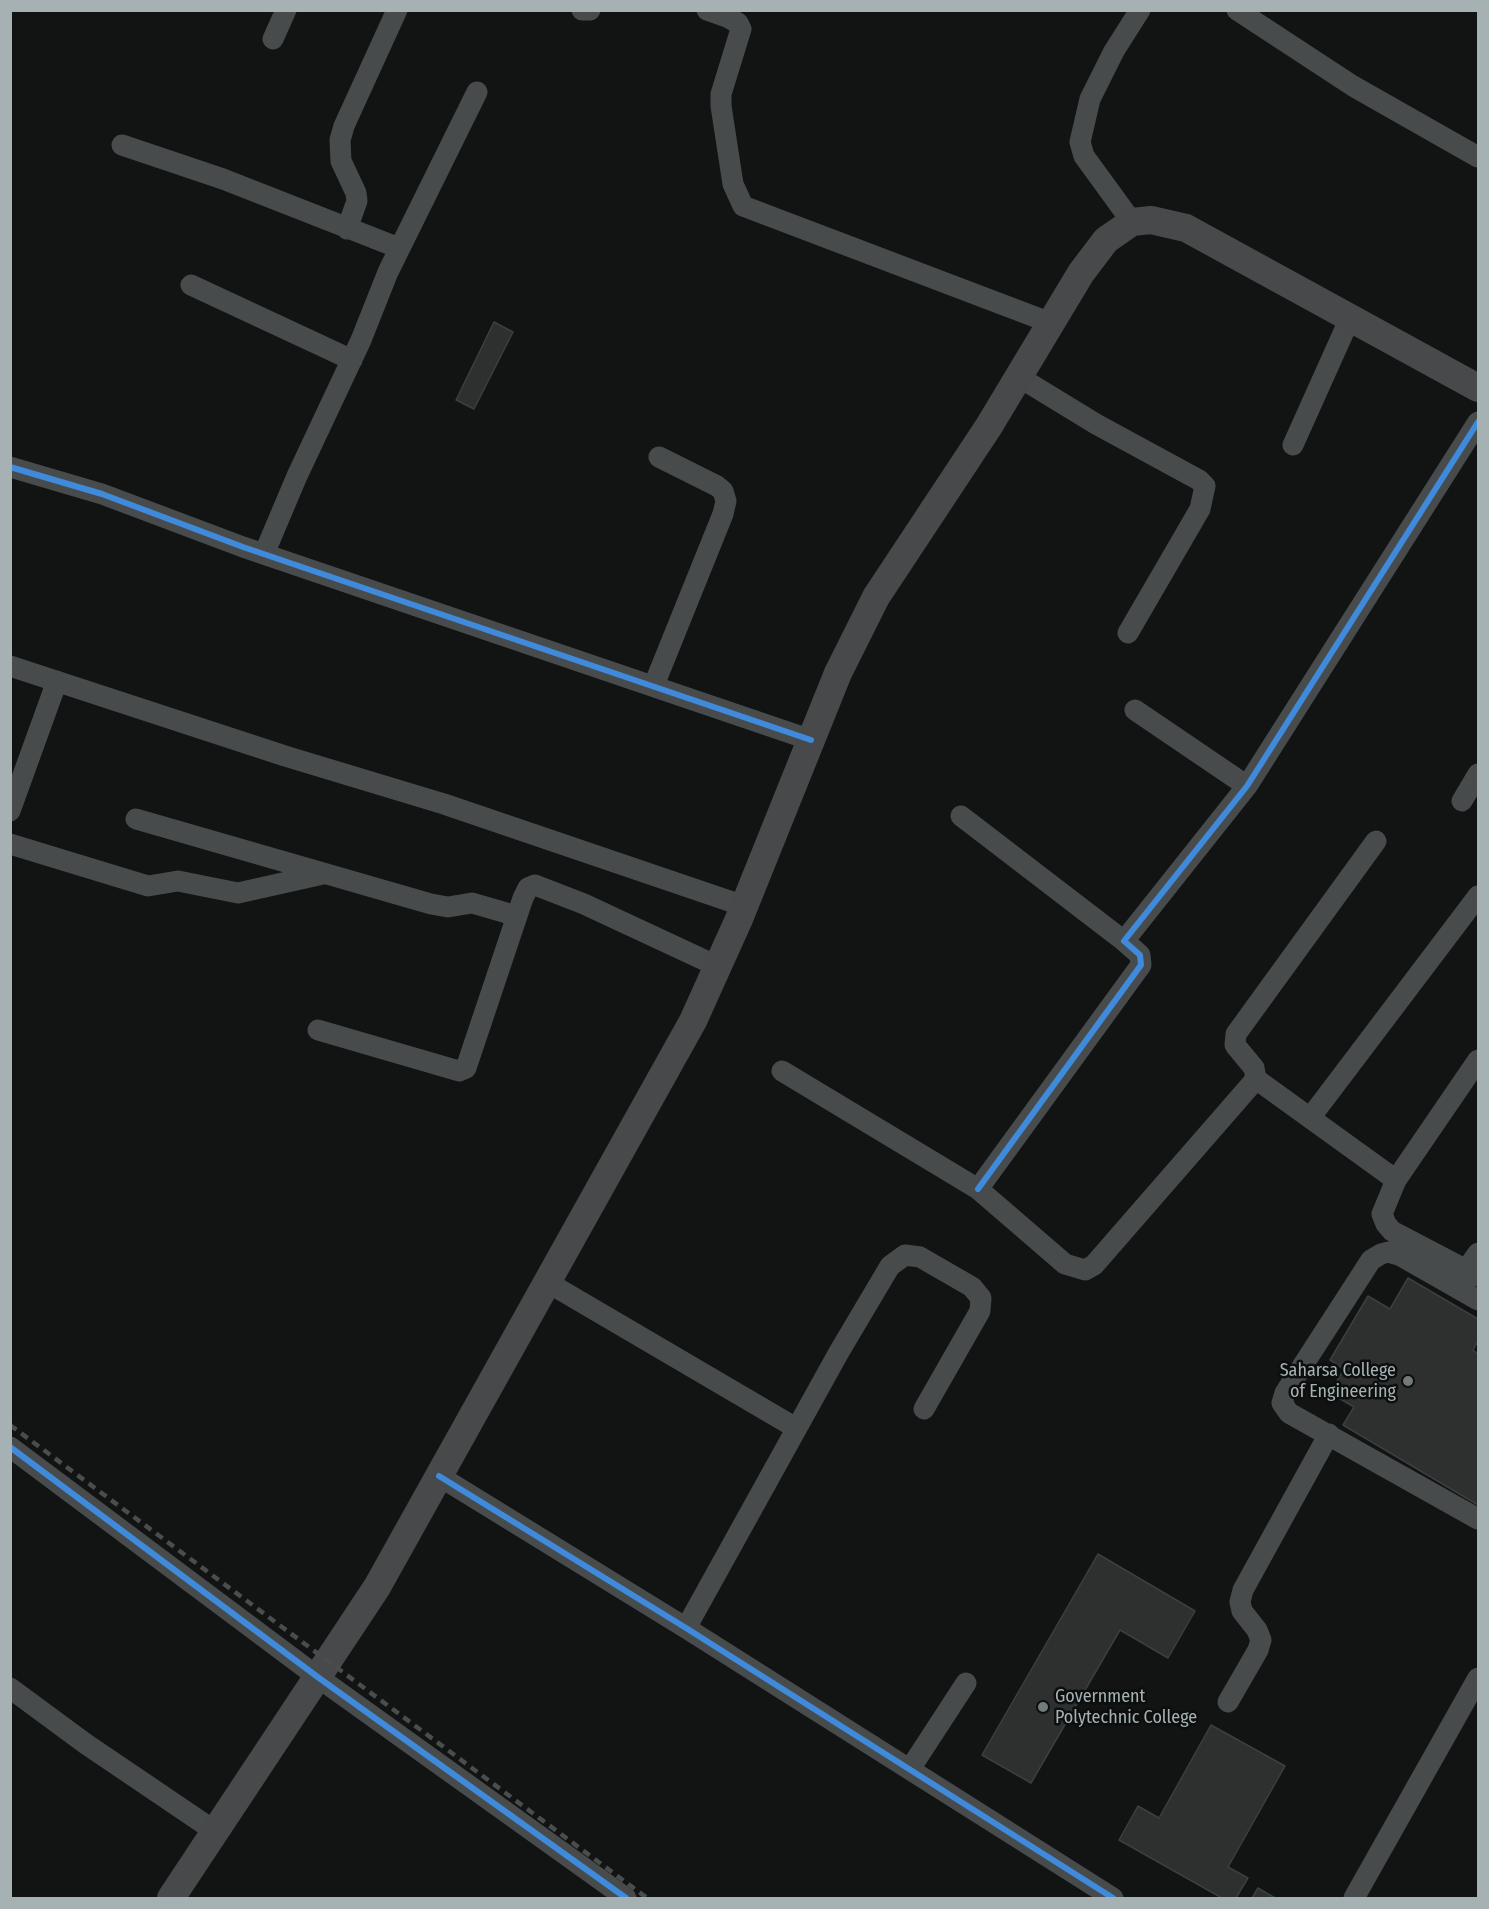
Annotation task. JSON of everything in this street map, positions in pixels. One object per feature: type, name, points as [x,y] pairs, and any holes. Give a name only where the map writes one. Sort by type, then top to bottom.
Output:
[{"type":"main road","points":[[171,1899],[377,1587],[440,1476],[693,1021],[744,906],[838,673],[876,597],[1019,377],[1081,273],[1106,240],[1132,222],[1151,220],[1186,228],[1479,388]]},
{"type":"street","points":[[273,39],[286,10]]},
{"type":"street","points":[[347,229],[357,201],[357,193],[341,161],[340,140],[344,126],[398,10]]},
{"type":"street","points":[[582,10],[590,10]]},
{"type":"street","points":[[707,10],[738,23],[745,20]]},
{"type":"street","points":[[1132,222],[1084,156],[1080,142],[1090,99],[1114,51],[1140,10]]},
{"type":"street","points":[[1238,10],[1353,86],[1479,157]]},
{"type":"street","points":[[745,20],[721,94],[733,184],[743,206],[1051,323]]},
{"type":"street","points":[[264,554],[297,476],[352,360],[399,248],[477,92]]},
{"type":"street","points":[[123,145],[223,179],[399,248]]},
{"type":"street","points":[[191,285],[352,360]]},
{"type":"street","points":[[1293,445],[1350,318]]},
{"type":"street","points":[[1019,377],[1096,424],[1199,480],[1205,486],[1200,509],[1128,633]]},
{"type":"street","points":[[1124,941],[1247,786],[1479,422]]},
{"type":"street","points":[[654,685],[723,514],[726,501],[723,491],[717,486],[659,457]]},
{"type":"street","points":[[10,467],[102,494],[264,554],[812,740]]},
{"type":"street","points":[[10,666],[285,756],[444,804],[744,906]]},
{"type":"street","points":[[10,812],[57,681]]},
{"type":"street","points":[[1135,710],[1247,786]]},
{"type":"street","points":[[1462,801],[1479,774]]},
{"type":"street","points":[[961,816],[1124,941],[1140,955],[1141,965],[978,1189]]},
{"type":"street","points":[[136,819],[330,873],[431,904],[448,907],[472,903],[517,916]]},
{"type":"street","points":[[1376,841],[1236,1035],[1235,1045],[1254,1068],[1256,1079],[1396,1180]]},
{"type":"street","points":[[10,844],[148,886],[178,881],[238,893],[330,873]]},
{"type":"street","points":[[318,1030],[459,1071],[466,1068],[517,916],[528,888],[535,885],[584,904],[717,966]]},
{"type":"street","points":[[1310,1118],[1479,896]]},
{"type":"street","points":[[1474,1266],[1392,1231],[1382,1214],[1396,1180],[1479,1060]]},
{"type":"street","points":[[782,1071],[978,1189],[1065,1264],[1085,1270],[1094,1265],[1256,1079]]},
{"type":"street","points":[[1479,1300],[1400,1255],[1388,1252],[1371,1260],[1284,1392],[1282,1403],[1289,1413],[1479,1519]]},
{"type":"street","points":[[686,1628],[796,1428],[890,1266],[905,1255],[920,1257],[929,1262],[972,1287],[981,1298],[980,1311],[924,1409]]},
{"type":"street","points":[[547,1282],[796,1428]]},
{"type":"street","points":[[1228,1702],[1258,1650],[1261,1640],[1257,1630],[1242,1611],[1240,1602],[1243,1590],[1329,1434]]},
{"type":"street","points":[[10,1447],[319,1678],[626,1899]]},
{"type":"street","points":[[440,1476],[686,1628],[1113,1899]]},
{"type":"street","points":[[1354,1899],[1479,1678]]},
{"type":"street","points":[[910,1769],[966,1683]]},
{"type":"street","points":[[10,1688],[86,1744],[216,1832]]},
{"type":"building","points":[[494,322],[513,332],[474,409],[456,400]]},
{"type":"building","name":"Saharsa College of Engineering","points":[[1408,1278],[1478,1319],[1478,1341],[1473,1350],[1478,1354],[1478,1505],[1343,1425],[1354,1407],[1330,1393],[1344,1369],[1330,1360],[1368,1296],[1390,1309]]},
{"type":"building","name":"Government Polytechnic College","points":[[1098,1554],[1195,1611],[1168,1658],[1120,1630],[1031,1783],[982,1755]]},
{"type":"building","points":[[1211,1725],[1285,1766],[1228,1867],[1248,1878],[1236,1898],[1222,1898],[1119,1840],[1138,1806],[1159,1818]]},
{"type":"building","points":[[1258,1888],[1275,1898],[1252,1898]]},
{"type":"railway","points":[[10,1425],[647,1898]]},
{"type":"cycle path","points":[[978,1189],[1141,965],[1140,955],[1124,941],[1247,786],[1478,422]]},
{"type":"cycle path","points":[[10,467],[102,494],[243,547],[811,740]]},
{"type":"cycle path","points":[[10,1447],[319,1678],[626,1898]]},
{"type":"cycle path","points":[[439,1476],[686,1628],[1113,1898]]},
{"type":"place","name":"Saharsa College of Engineering","points":[[1408,1381]]},
{"type":"place","name":"Government Polytechnic College","points":[[1043,1707]]}]
